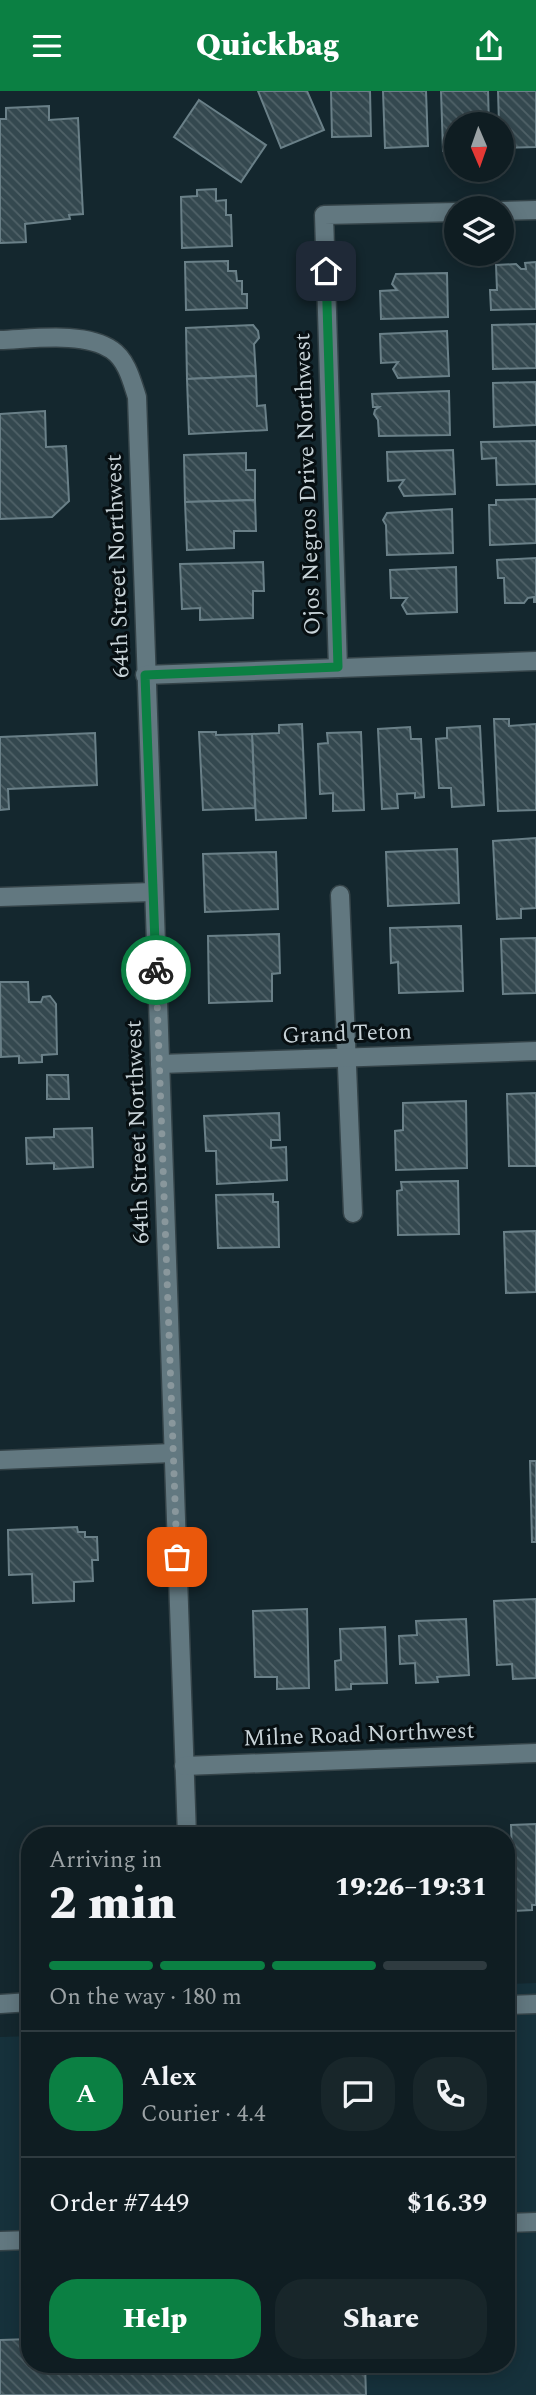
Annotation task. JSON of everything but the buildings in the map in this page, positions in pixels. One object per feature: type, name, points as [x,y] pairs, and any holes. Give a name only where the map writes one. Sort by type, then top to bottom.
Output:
[{"type":"street","points":[[514,211],[536,210]]},
{"type":"street","name":"Ojos Negros Drive Northwest","points":[[338,667],[324,215],[444,212]]},
{"type":"street","name":"64th Street Northwest","points":[[0,340],[79,337],[112,350],[127,368],[137,397],[187,1827]]},
{"type":"street","points":[[145,675],[536,661]]},
{"type":"street","points":[[0,897],[153,892]]},
{"type":"street","points":[[340,895],[353,1213]]},
{"type":"street","name":"Grand Teton","points":[[160,1064],[536,1051]]},
{"type":"street","points":[[0,1459],[173,1453]]},
{"type":"street","name":"Milne Road Northwest","points":[[184,1766],[536,1753]]},
{"type":"street","points":[[0,2004],[21,2003]]},
{"type":"street","points":[[515,2005],[536,2004]]},
{"type":"street","points":[[515,2223],[536,2222]]},
{"type":"street","points":[[0,2241],[21,2240]]},
{"type":"shaded area","points":[[536,1983],[536,2395],[0,2395],[0,2037],[21,2036],[21,2373],[515,2373],[515,1984]]},
{"type":"way so far","points":[[156,970],[177,1557]]},
{"type":"route","points":[[156,970],[145,675],[338,667],[326,271]]}]
